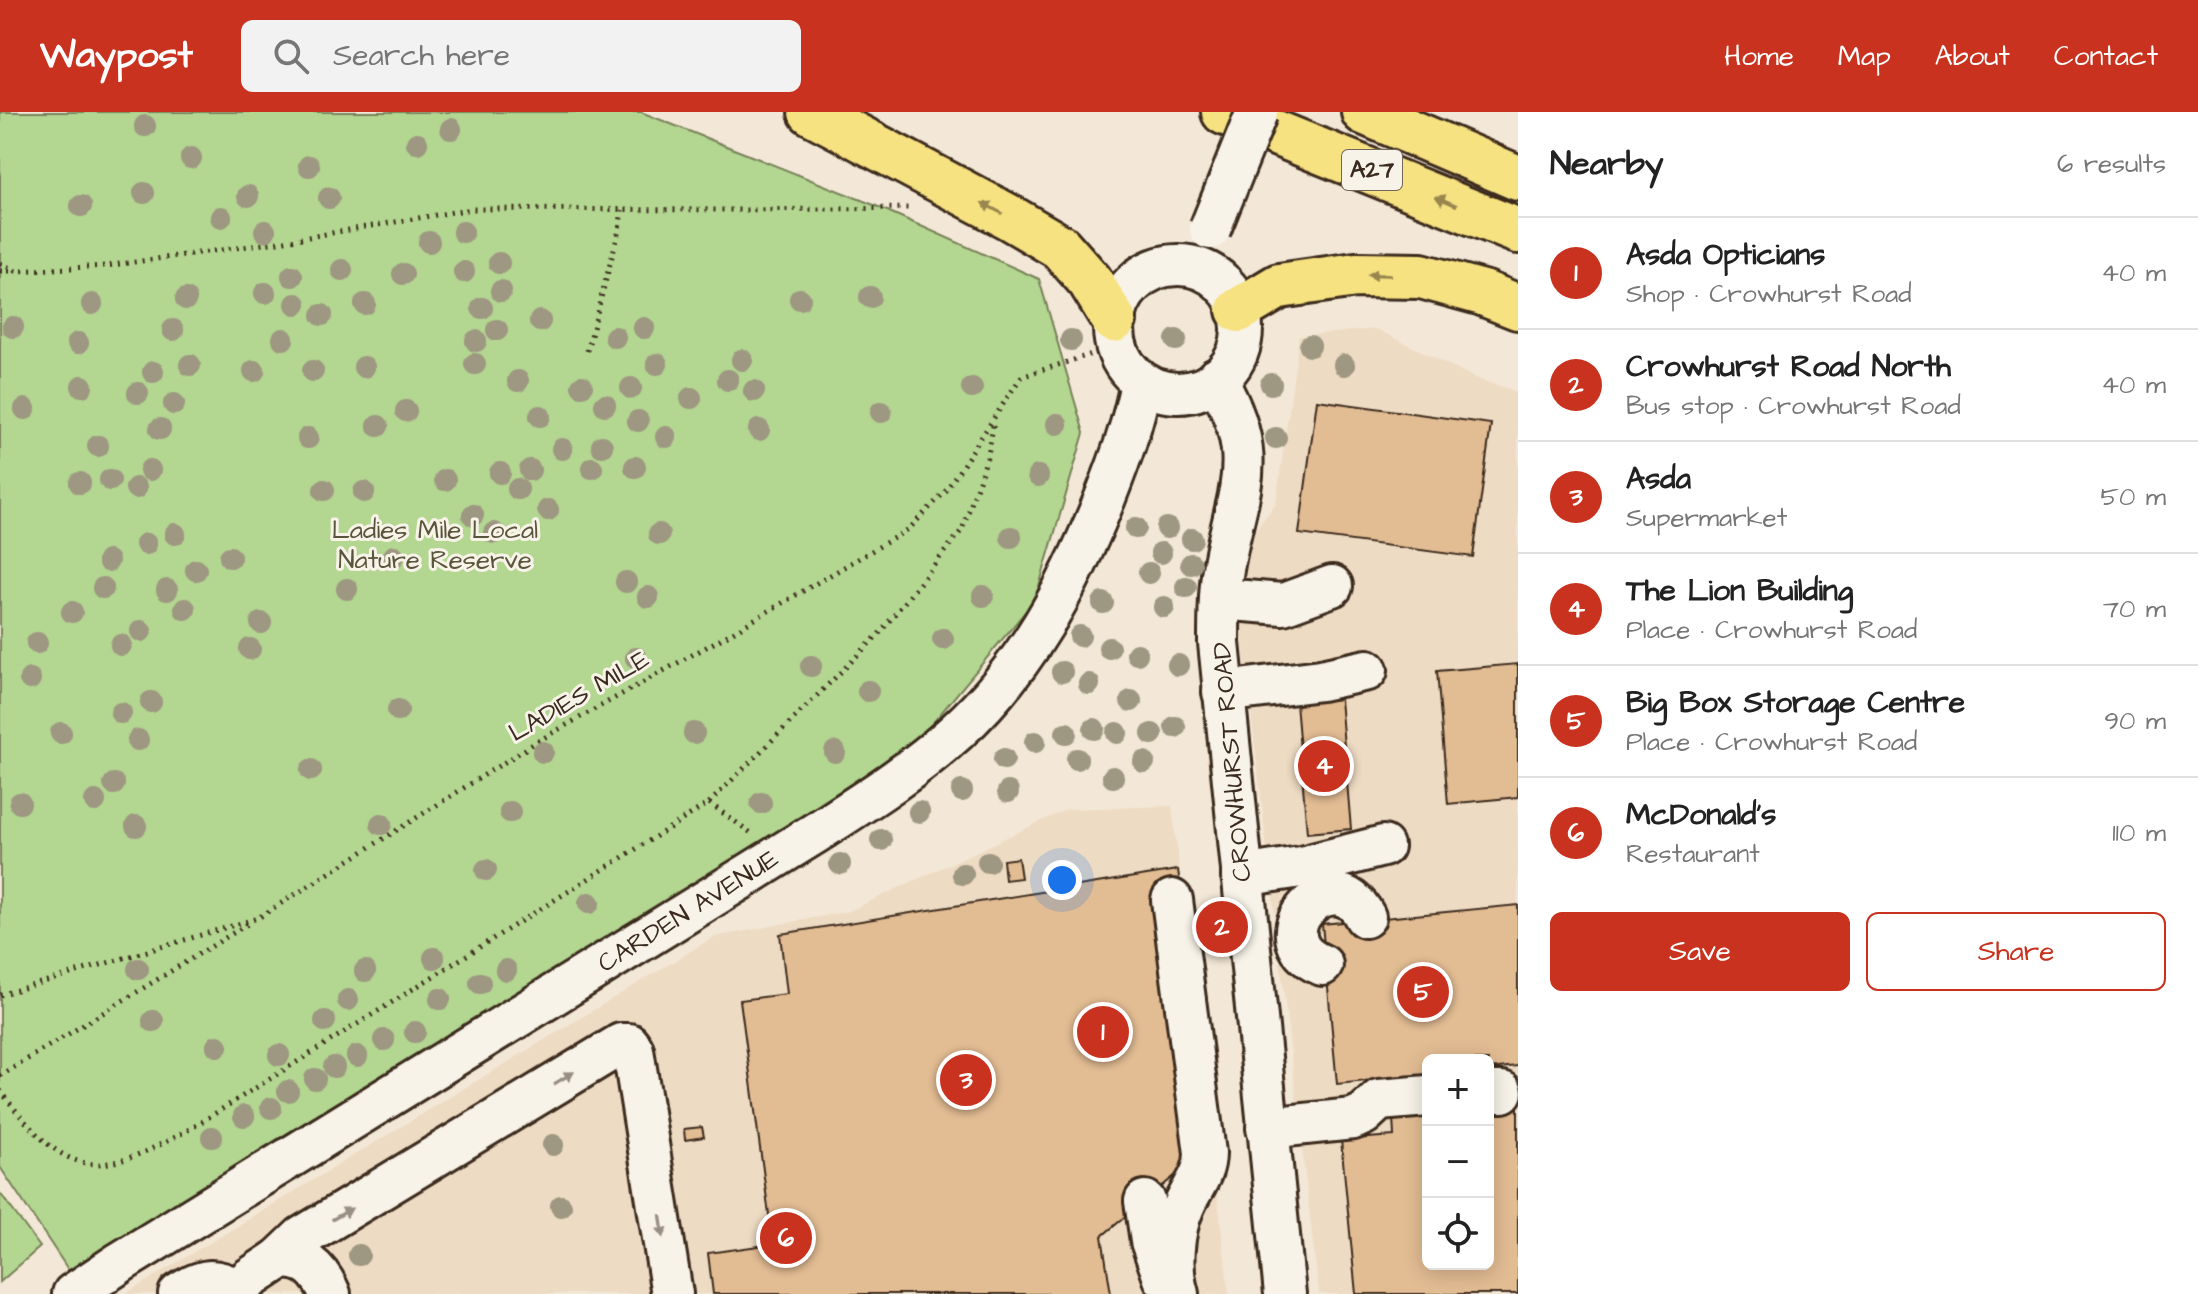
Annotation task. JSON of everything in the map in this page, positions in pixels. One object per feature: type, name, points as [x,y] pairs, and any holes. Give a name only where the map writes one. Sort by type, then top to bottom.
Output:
[{"type":"highway","points":[[811,112],[1060,247],[1090,281],[1114,333]]},
{"type":"highway","name":"A27","points":[[1224,112],[1518,231]]},
{"type":"highway","name":"A27","points":[[1364,112],[1518,178]]},
{"type":"highway","points":[[1239,310],[1279,286],[1356,275],[1421,276],[1483,293],[1518,307]]},
{"type":"street","points":[[1190,266],[1210,229],[1257,112]]},
{"type":"street","points":[[1169,265],[1207,271],[1221,281],[1232,294],[1242,328],[1240,346],[1232,363],[1202,388],[1181,393],[1160,391],[1141,382],[1125,366],[1114,333],[1120,300],[1132,283],[1149,271],[1169,265]]},
{"type":"street","name":"CROWHURST ROAD","points":[[1216,379],[1235,416],[1244,455],[1220,599],[1219,643],[1285,1294]]},
{"type":"street","name":"CARDEN AVENUE","points":[[73,1294],[781,854],[903,776],[957,732],[1002,684],[1046,621],[1072,576],[1121,457],[1136,411],[1141,382]]},
{"type":"street","points":[[1220,599],[1283,604],[1332,586]]},
{"type":"street","points":[[1223,692],[1321,680],[1367,670]]},
{"type":"street","points":[[1242,876],[1301,867],[1383,846]]},
{"type":"street","points":[[1322,965],[1306,955],[1297,939],[1298,921],[1307,905],[1323,896],[1341,896],[1357,905],[1365,917]]},
{"type":"street","points":[[1172,900],[1205,1153],[1203,1171],[1184,1205],[1177,1227],[1174,1274],[1177,1294]]},
{"type":"street","points":[[179,1294],[210,1280],[217,1280],[238,1292],[249,1279],[279,1259],[302,1237],[621,1044],[629,1044],[633,1050],[672,1294]]},
{"type":"street","points":[[1267,1128],[1353,1119],[1364,1114],[1379,1100],[1422,1096]]},
{"type":"street","points":[[1145,1201],[1156,1261],[1165,1280],[1177,1294]]},
{"type":"street","points":[[279,1259],[298,1259],[309,1264],[320,1274],[330,1294]]},
{"type":"path","points":[[0,271],[106,266],[285,241],[471,209],[923,208]]},
{"type":"path","points":[[587,351],[622,210]]},
{"type":"path","points":[[0,263],[16,271]]},
{"type":"path","name":"LADIES MILE","points":[[0,995],[258,918],[538,741],[909,529],[945,492],[1021,377],[1114,333]]},
{"type":"path","points":[[0,1090],[28,1128],[42,1141],[79,1162],[91,1166],[104,1165],[162,1145],[709,803],[879,634],[962,530],[988,455],[994,417]]},
{"type":"path","points":[[709,803],[781,854]]},
{"type":"path","points":[[0,1076],[258,918]]},
{"type":"shaded area","points":[[1376,329],[1478,379],[1518,392],[1518,1294],[1319,1294],[1233,559],[1276,503],[1299,336]]},
{"type":"shaded area","points":[[1172,806],[1229,1294],[125,1294],[714,937],[849,911],[1067,809]]},
{"type":"green space","name":"Ladies Mile Local Nature Reserve","points":[[0,112],[641,112],[874,205],[1039,279],[1084,433],[1035,600],[882,784],[69,1271],[0,1167]]},
{"type":"green space","points":[[0,1193],[40,1247],[0,1282]]},
{"type":"building","points":[[1317,400],[1491,424],[1473,557],[1299,534]]},
{"type":"building","points":[[1518,664],[1518,797],[1448,804],[1437,671]]},
{"type":"building","points":[[1340,699],[1351,829],[1307,833],[1296,703]]},
{"type":"building","points":[[1018,858],[1021,878],[1005,880],[1003,860]]},
{"type":"building","points":[[1178,870],[1194,1160],[1102,1236],[1111,1294],[713,1294],[708,1253],[773,1244],[740,1000],[787,994],[780,934]]},
{"type":"building","points":[[1518,905],[1518,1066],[1494,1068],[1494,1054],[1422,1054],[1422,1076],[1337,1084],[1322,924]]},
{"type":"building","points":[[1518,1092],[1518,1294],[1356,1294],[1341,1140],[1394,1136],[1393,1117],[1422,1103],[1422,1270],[1494,1270],[1494,1094]]},
{"type":"building","points":[[702,1127],[704,1137],[685,1140],[684,1129]]},
{"type":"place","name":"The Lion Building","points":[[1324,766]]},
{"type":"place","name":"Crowhurst Road North","points":[[1222,927]]},
{"type":"place","name":"Big Box Storage Centre","points":[[1423,992]]},
{"type":"place","name":"Asda Opticians","points":[[1103,1032]]},
{"type":"place","name":"Asda","points":[[966,1080]]},
{"type":"place","name":"McDonald's","points":[[786,1238]]}]
